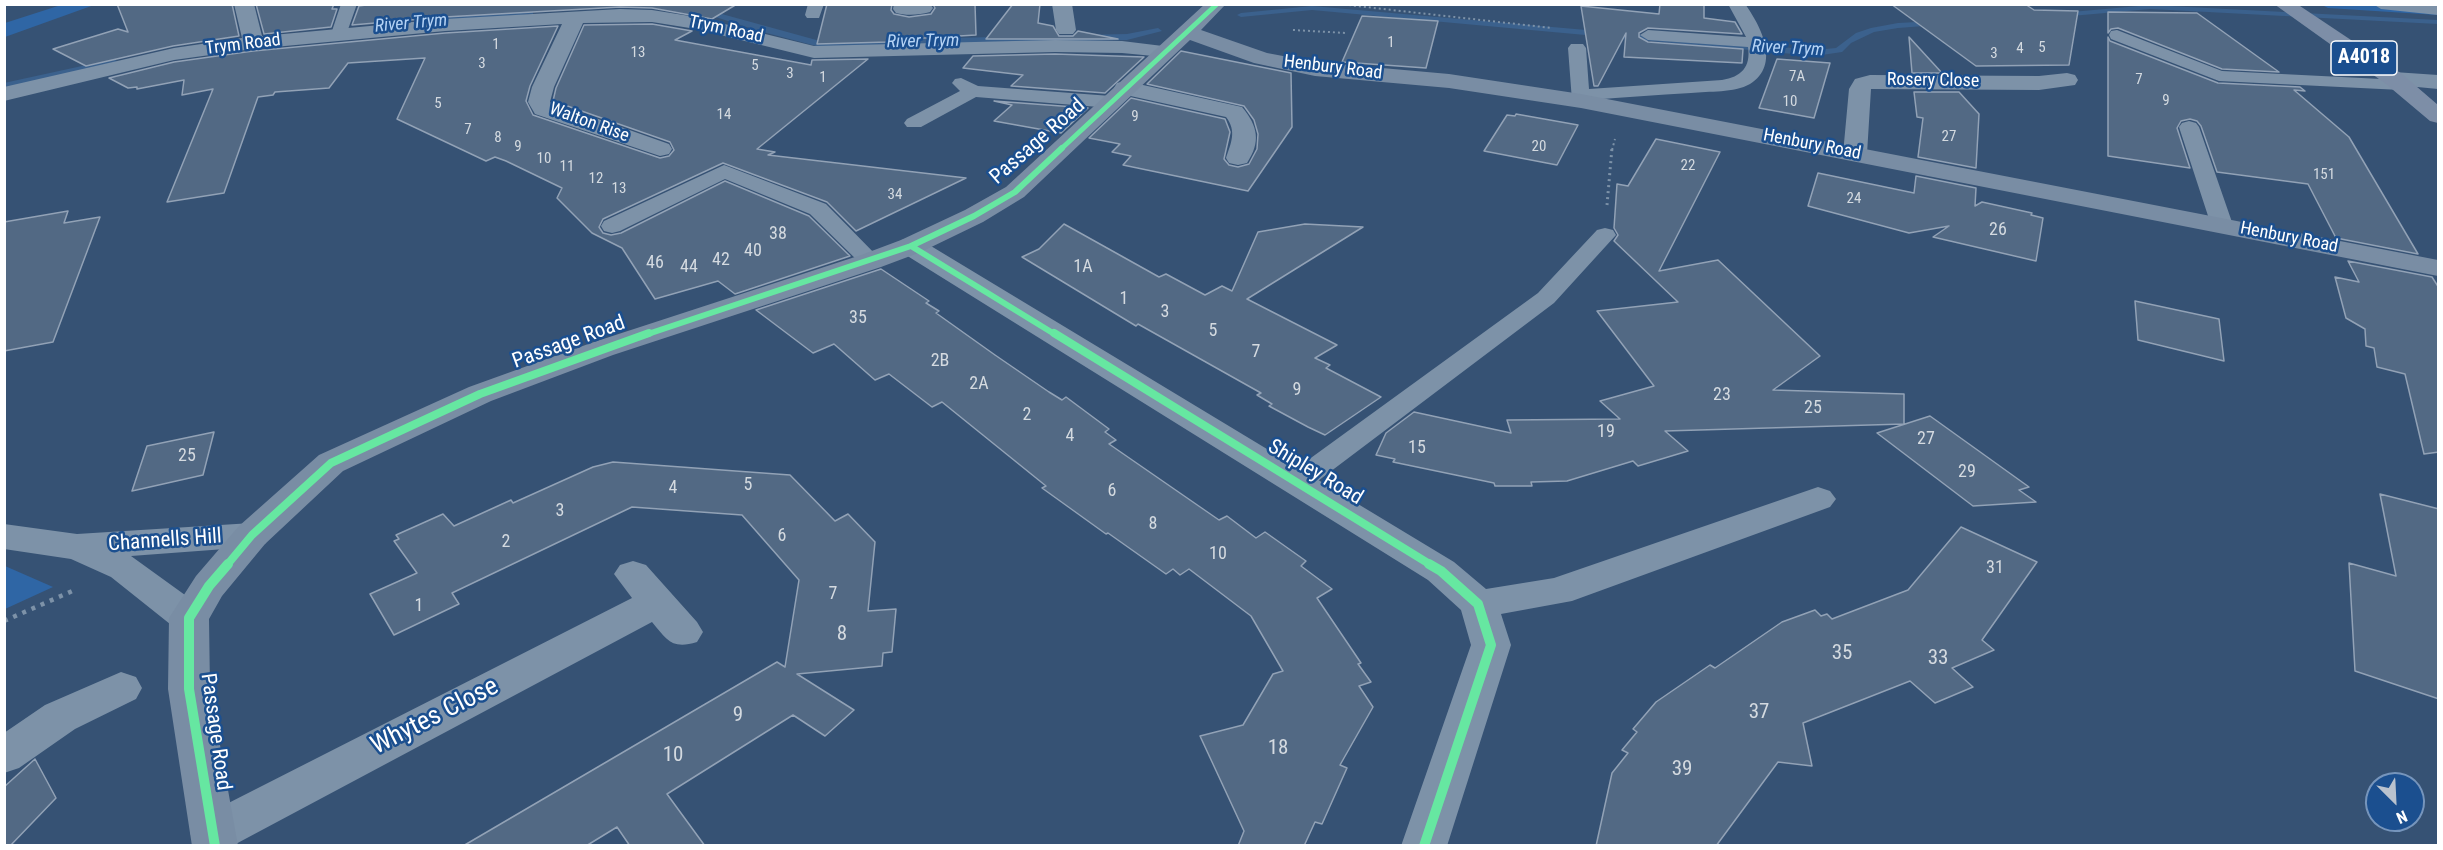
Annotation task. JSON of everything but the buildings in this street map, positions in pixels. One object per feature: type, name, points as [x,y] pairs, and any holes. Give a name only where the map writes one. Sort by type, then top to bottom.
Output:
[{"type":"main road","name":"A4018","points":[[2283,4],[2398,82],[2439,116]]},
{"type":"street","points":[[244,4],[253,43]]},
{"type":"street","points":[[1062,4],[1066,30]]},
{"type":"street","name":"Passage Road","points":[[214,839],[189,689],[189,618],[209,586],[252,535],[332,463],[480,394],[602,349],[871,261],[911,246],[974,216],[1015,192],[1217,4]]},
{"type":"street","name":"Trym Road","points":[[4,94],[174,54],[253,43],[339,34],[661,10],[814,52],[1055,46],[1122,47],[1164,51]]},
{"type":"street","name":"Walton Rise","points":[[576,17],[543,87],[539,102],[543,109],[660,149]]},
{"type":"street","name":"Henbury Road","points":[[1186,32],[1262,58],[1315,69],[1449,81],[1581,98],[1624,109],[2439,268]]},
{"type":"street","name":"Rosery Close","points":[[1855,154],[1860,89],[1863,84],[1870,82],[2052,85]]},
{"type":"street","points":[[2398,82],[2439,82]]},
{"type":"street","points":[[1118,95],[1234,111],[1243,122],[1246,132],[1238,158]]},
{"type":"street","name":"Shipley Road","points":[[911,246],[1441,572],[1478,604]]},
{"type":"street","points":[[1424,846],[1491,645],[1478,604],[1558,591],[1818,499]]},
{"type":"street","name":"Channells Hill","points":[[4,536],[77,547],[252,535]]},
{"type":"street","name":"Channells Hill","points":[[77,547],[124,568],[189,618]]},
{"type":"street","name":"Whytes Close","points":[[214,839],[658,603]]},
{"type":"street","points":[[4,756],[60,717],[121,688]]},
{"type":"lane","points":[[1577,48],[1581,98],[1744,81],[1754,71],[1758,43],[1743,12],[1736,4]]},
{"type":"lane","points":[[2381,4],[2439,10]]},
{"type":"lane","points":[[339,34],[349,5]]},
{"type":"lane","points":[[1648,35],[1676,29],[1758,43]]},
{"type":"lane","points":[[2117,35],[2219,75],[2398,82]]},
{"type":"lane","points":[[914,123],[967,87],[1118,95]]},
{"type":"lane","points":[[2189,127],[2222,225]]},
{"type":"lane","points":[[612,226],[724,171],[818,209],[871,261]]},
{"type":"lane","points":[[1296,483],[1546,298],[1605,235]]},
{"type":"path","points":[[1340,4],[1562,29]]},
{"type":"path","points":[[1605,235],[1610,155],[1624,109]]},
{"type":"path","points":[[4,621],[124,568]]},
{"type":"shaded area","points":[[61,5],[94,5],[5,37],[5,23]]},
{"type":"shaded area","points":[[2322,5],[2438,5],[2438,15],[2328,8]]},
{"type":"shaded area","points":[[5,566],[53,587],[5,609]]},
{"type":"waterway","name":"River Trym","points":[[2060,15],[2150,7],[2438,22]]},
{"type":"waterway","name":"River Trym","points":[[1241,15],[1312,8],[1815,53],[1839,50],[1848,41],[1871,30],[1898,25],[1937,23]]},
{"type":"waterway","name":"River Trym","points":[[703,10],[820,44],[1127,37],[1158,31]]},
{"type":"waterway","name":"River Trym","points":[[438,20],[530,12]]},
{"type":"waterway","name":"River Trym","points":[[4,86],[114,62]]},
{"type":"cycle path","points":[[215,846],[189,689],[189,618],[209,586],[252,535],[331,463],[480,394],[602,349],[871,261],[911,246],[974,216],[1015,192],[1217,4]]},
{"type":"cycle path","points":[[911,246],[1441,571],[1478,604],[1491,645],[1424,846]]}]
